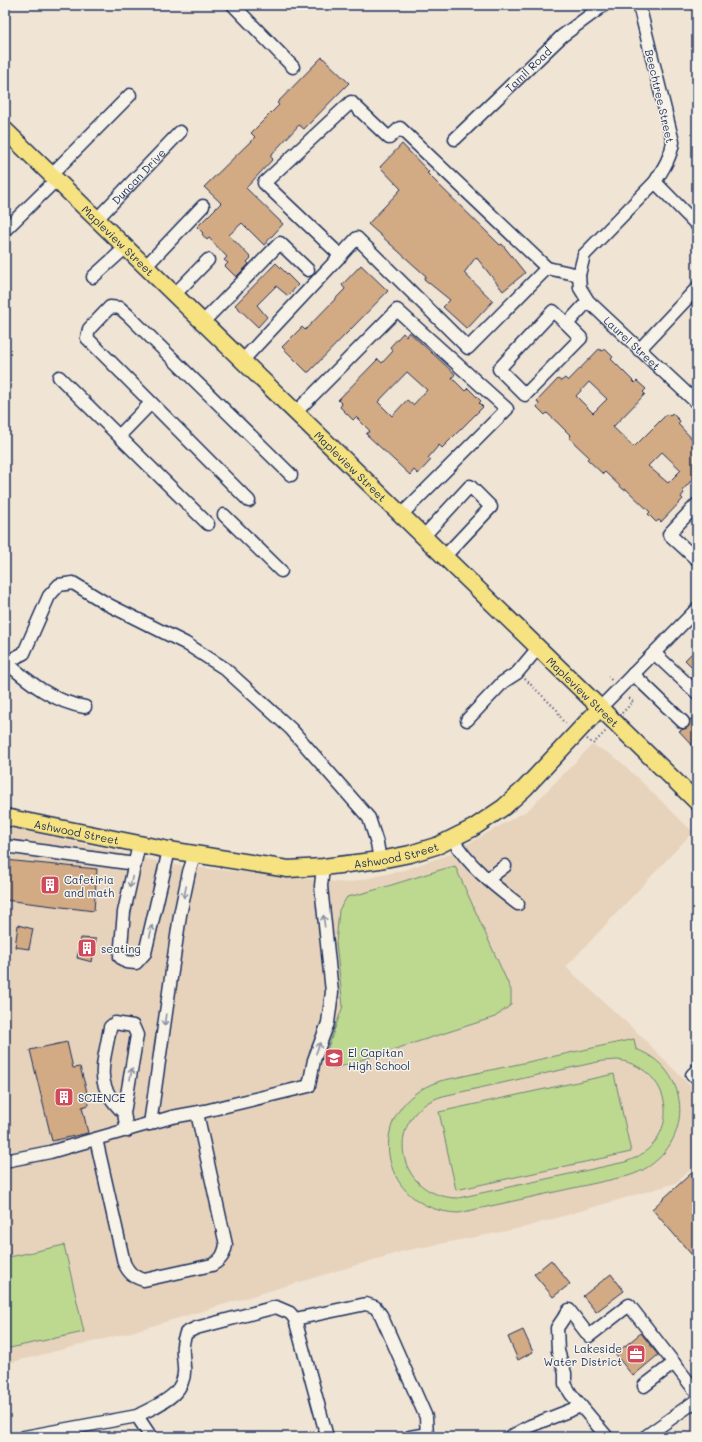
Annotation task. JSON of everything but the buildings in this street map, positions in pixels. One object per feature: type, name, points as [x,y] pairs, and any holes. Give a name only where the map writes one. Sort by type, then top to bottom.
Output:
[{"type":"main road","name":"Mapleview Street","points":[[5,130],[202,323],[697,802]]},
{"type":"main road","name":"Ashwood Street","points":[[5,817],[168,850],[288,869],[323,867],[380,860],[410,854],[439,845],[473,828],[504,807],[525,788],[600,708]]},
{"type":"street","name":"Tamil Road","points":[[455,139],[562,36],[604,5]]},
{"type":"street","name":"Beechtree Street","points":[[579,275],[584,255],[655,182],[663,169],[671,151],[673,142],[639,5]]},
{"type":"street","points":[[238,7],[293,67]]},
{"type":"street","points":[[5,230],[130,95]]},
{"type":"street","points":[[341,256],[264,183],[351,102],[389,138],[400,128],[547,268],[579,275]]},
{"type":"street","name":"Duncan Drive","points":[[96,220],[180,132]]},
{"type":"street","points":[[655,182],[697,224]]},
{"type":"street","points":[[145,267],[203,206]]},
{"type":"street","points":[[242,361],[357,238],[468,348],[547,268]]},
{"type":"street","points":[[202,323],[280,243],[308,270]]},
{"type":"street","points":[[93,277],[125,248]]},
{"type":"street","points":[[174,295],[208,260]]},
{"type":"street","name":"Laurel Street","points":[[579,275],[580,288],[588,300],[697,403]]},
{"type":"street","points":[[640,350],[697,288]]},
{"type":"street","points":[[567,324],[588,300]]},
{"type":"street","points":[[249,501],[87,338],[88,329],[110,307],[120,308],[291,475]]},
{"type":"street","points":[[295,413],[397,310],[507,409],[401,515]]},
{"type":"street","points":[[553,311],[567,324],[581,338],[525,395],[499,368],[553,311]]},
{"type":"street","points":[[59,377],[208,524]]},
{"type":"street","points":[[119,436],[151,403]]},
{"type":"street","points":[[423,537],[470,486],[491,507],[444,557]]},
{"type":"street","points":[[697,504],[669,534],[695,558],[697,556]]},
{"type":"street","points":[[224,515],[281,571]]},
{"type":"street","points":[[85,707],[71,704],[50,695],[6,663],[24,653],[49,596],[59,585],[73,583],[109,605],[185,643],[224,668],[291,729],[369,818],[377,843],[380,860]]},
{"type":"street","name":"Ashwood Street","points":[[600,708],[697,608]]},
{"type":"street","points":[[467,720],[503,682],[517,673],[538,648]]},
{"type":"street","points":[[654,653],[697,693]]},
{"type":"street","points":[[633,674],[682,722]]},
{"type":"street","points":[[452,838],[466,859],[518,904]]},
{"type":"street","points":[[139,844],[124,912],[120,957],[126,962],[136,963],[145,953],[149,941],[168,850]]},
{"type":"street","points":[[5,846],[135,864]]},
{"type":"street","points":[[150,1124],[180,914],[189,872],[195,854]]},
{"type":"street","points":[[488,879],[505,866]]},
{"type":"street","points":[[5,1161],[50,1152],[96,1140],[172,1117],[197,1113],[309,1086],[314,1060],[328,1023],[332,992],[322,894],[323,867]]},
{"type":"street","points":[[124,1112],[107,1093],[102,1074],[110,1027],[115,1023],[133,1026],[137,1035],[124,1112],[127,1131]]},
{"type":"street","points":[[96,1140],[124,1263],[128,1272],[135,1277],[144,1280],[212,1265],[219,1261],[224,1254],[226,1245],[197,1113]]},
{"type":"street","points":[[295,1319],[366,1304],[375,1307],[381,1315],[426,1417],[427,1435],[410,1437]]},
{"type":"street","points":[[608,1437],[581,1406],[565,1384],[565,1373],[558,1351],[557,1328],[569,1310],[588,1336],[628,1304],[697,1393]]},
{"type":"street","points":[[24,1437],[46,1435],[137,1416],[176,1394],[185,1378],[182,1344],[186,1333],[196,1328],[276,1307],[290,1314],[295,1319],[327,1437]]},
{"type":"street","points":[[644,1386],[674,1363]]},
{"type":"street","points":[[645,1437],[697,1400]]},
{"type":"street","points":[[510,1437],[530,1426],[581,1406]]},
{"type":"street","points":[[137,1416],[151,1437]]},
{"type":"path","points":[[525,679],[557,710],[562,720]]},
{"type":"shaded area","name":"El Capitan High School","points":[[592,745],[607,752],[621,762],[693,832],[566,967],[641,1036],[697,1093],[697,1164],[676,1183],[526,1227],[404,1251],[128,1333],[5,1364],[5,826],[173,865],[347,883],[404,870],[450,854],[528,810]]},
{"type":"green space","points":[[455,866],[511,990],[511,1005],[495,1017],[333,1069],[323,1061],[343,1006],[336,943],[339,910],[347,897]]},
{"type":"green space","points":[[634,1039],[636,1049],[656,1061],[670,1076],[678,1095],[680,1114],[675,1134],[665,1152],[649,1166],[628,1176],[459,1213],[431,1208],[410,1195],[396,1177],[389,1156],[390,1133],[398,1112],[415,1094],[440,1081]],"holes":[[[618,1060],[638,1067],[652,1078],[661,1092],[665,1108],[663,1124],[656,1140],[643,1153],[625,1162],[458,1198],[436,1194],[420,1184],[409,1170],[404,1153],[404,1136],[411,1119],[424,1106],[443,1096],[602,1061]]]},
{"type":"green space","points":[[614,1074],[631,1152],[456,1190],[439,1112]]},
{"type":"green space","points":[[64,1245],[84,1332],[5,1349],[5,1258]]},
{"type":"place","name":"Cafetiria and math","points":[[50,885]]},
{"type":"place","name":"seating","points":[[87,948]]},
{"type":"place","name":"El Capitan High School","points":[[334,1058]]},
{"type":"place","name":"SCIENCE","points":[[64,1097]]},
{"type":"place","name":"Lakeside Water District","points":[[636,1354]]}]
